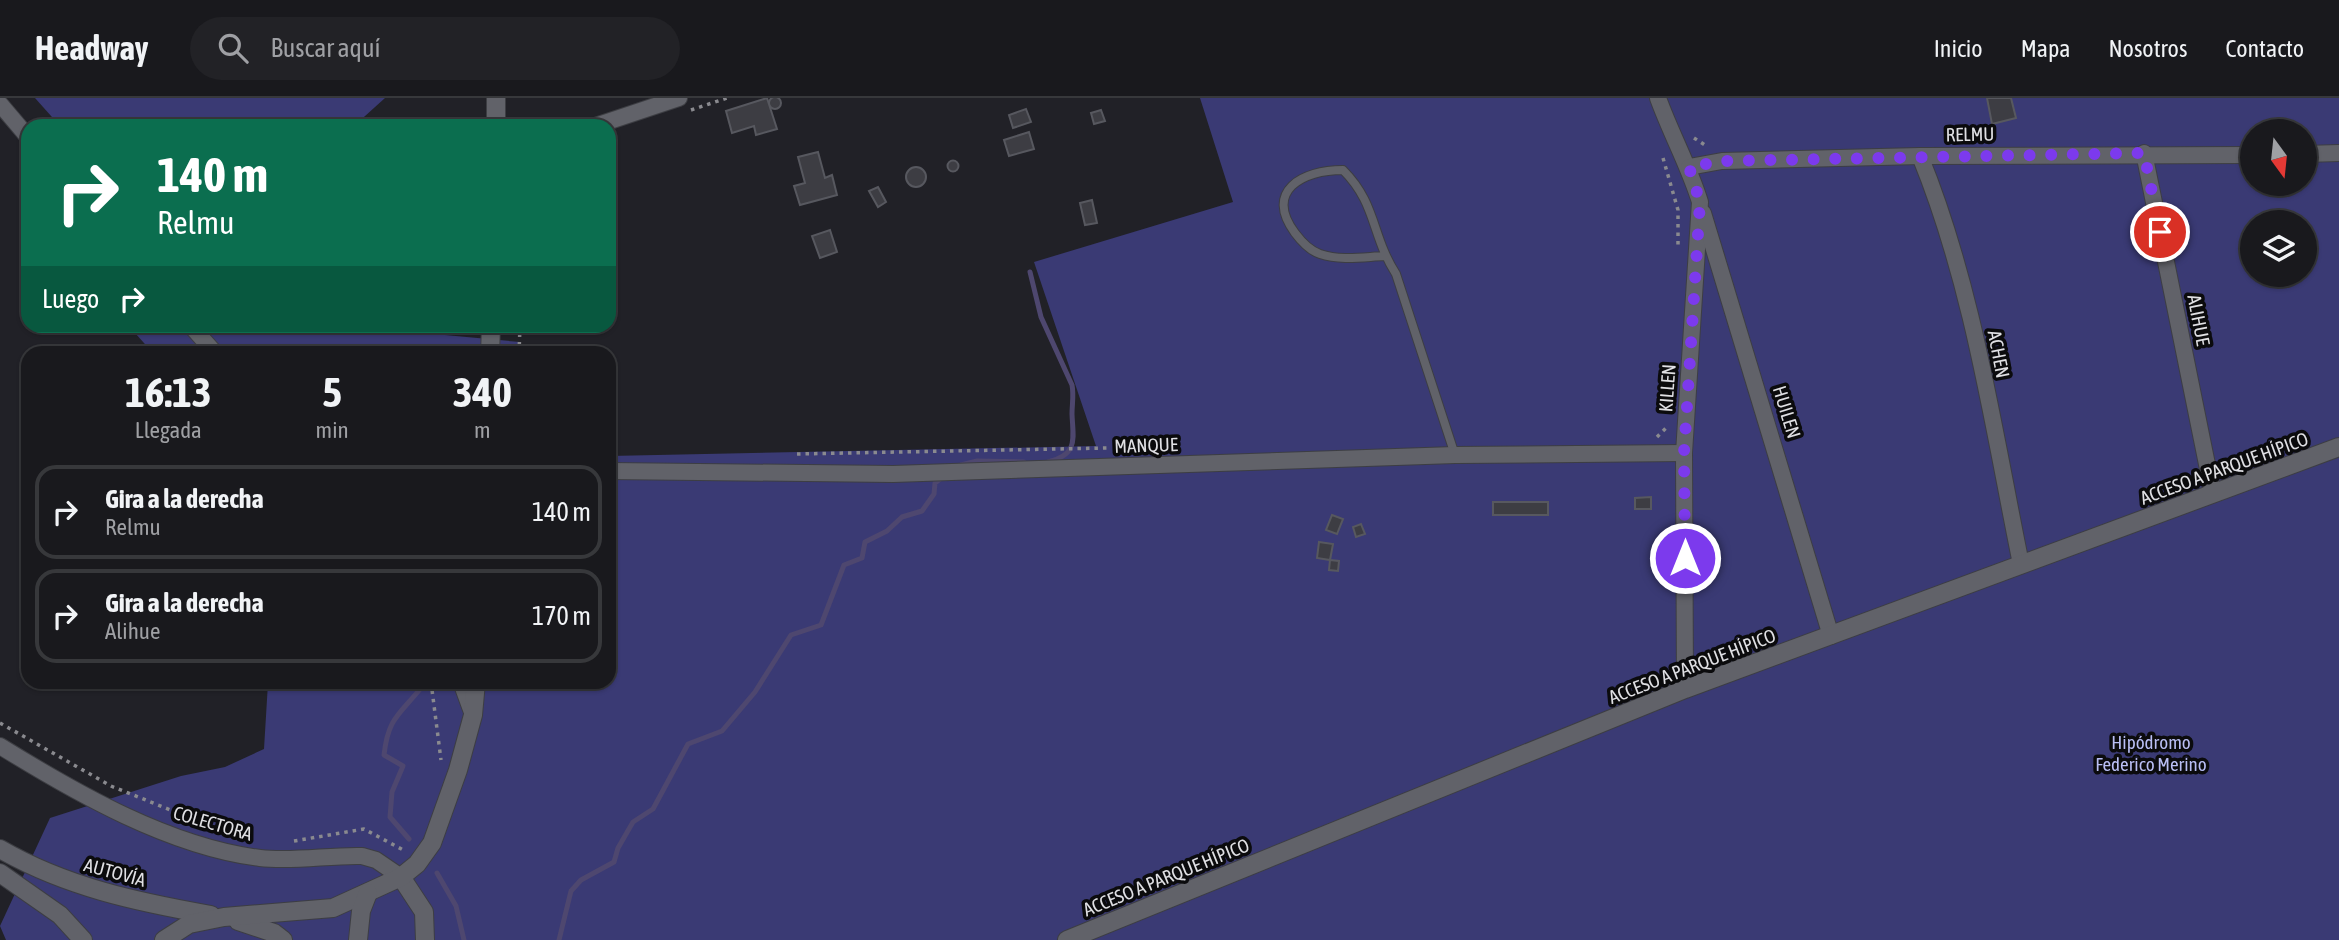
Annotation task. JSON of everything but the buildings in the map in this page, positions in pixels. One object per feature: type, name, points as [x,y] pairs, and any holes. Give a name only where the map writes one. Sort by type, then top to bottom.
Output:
[{"type":"street","points":[[496,98],[496,119]]},
{"type":"street","points":[[616,119],[679,98]]},
{"type":"street","name":"KILLEN","points":[[1658,98],[1678,151],[1689,167],[1700,202],[1684,453],[1685,689]]},
{"type":"street","points":[[5,103],[21,126]]},
{"type":"street","name":"RELMU","points":[[1689,167],[1722,161],[1920,156],[2144,153],[2240,155]]},
{"type":"street","name":"ALIHUE","points":[[2144,153],[2213,494]]},
{"type":"street","points":[[2317,154],[2339,153]]},
{"type":"street","name":"ACHEN","points":[[1920,156],[1935,192],[1970,314],[2021,564]]},
{"type":"street","name":"HUILEN","points":[[1700,202],[1831,636]]},
{"type":"street","name":"ACCESO A PARQUE HÍPICO","points":[[1067,940],[1685,689],[2339,447]]},
{"type":"street","name":"MANQUE","points":[[616,471],[893,474],[1455,455],[1684,453]]},
{"type":"street","points":[[464,689],[473,715]]},
{"type":"street","name":"AUTOVÍA","points":[[224,917],[312,912],[333,908],[401,877],[417,864],[432,843],[458,770],[473,715],[476,689]]},
{"type":"street","name":"COLECTORA","points":[[0,746],[111,809],[191,841],[262,858],[362,856],[376,860],[401,877],[424,912],[425,940]]},
{"type":"street","name":"AUTOVÍA","points":[[0,849],[23,863],[93,891],[252,924],[283,940]]},
{"type":"street","points":[[0,873],[60,915],[83,940]]},
{"type":"street","points":[[358,940],[361,911],[368,893]]},
{"type":"street","points":[[164,940],[189,924],[224,917]]},
{"type":"lane","points":[[1384,256],[1341,259],[1317,253],[1299,239],[1289,225],[1282,206],[1284,194],[1294,183],[1309,176],[1343,170],[1367,200],[1384,256],[1396,274],[1455,455]]},
{"type":"path","points":[[1660,146],[1678,210],[1678,251]]},
{"type":"path","points":[[1643,438],[1657,437],[1672,421]]},
{"type":"path","points":[[786,455],[1112,448]]},
{"type":"path","points":[[432,689],[441,760],[439,771]]},
{"type":"path","points":[[0,723],[111,786],[235,837]]},
{"type":"path","points":[[283,843],[364,829],[405,851],[411,839]]},
{"type":"green space","points":[[35,98],[385,98],[362,119],[54,119]]},
{"type":"green space","name":"Hipódromo Federico Merino","points":[[1200,98],[2339,98],[2339,940],[6,940],[0,926],[50,818],[181,776],[225,767],[264,749],[268,689],[616,689],[616,456],[1096,446],[1034,262],[1233,202]]},
{"type":"green space","points":[[135,333],[423,333],[520,342],[520,346],[147,346]]},
{"type":"waterway","points":[[1030,272],[1041,317],[1073,389],[1072,444],[1065,455],[1048,462]]},
{"type":"waterway","points":[[961,465],[977,461],[1024,462]]},
{"type":"waterway","points":[[559,940],[571,891],[581,880],[614,862],[618,848],[633,822],[653,809],[688,744],[722,731],[755,692],[791,635],[821,625],[844,565],[862,558],[865,542],[887,531],[902,517],[922,511],[934,494],[935,483],[944,476]]},
{"type":"waterway","points":[[409,839],[390,817],[392,792],[403,766],[384,755],[392,725],[420,689]]},
{"type":"waterway","points":[[437,873],[456,906],[464,940]]},
{"type":"route","points":[[1685,558],[1684,453],[1700,202],[1689,167],[1722,161],[2144,153],[2160,232]]}]
